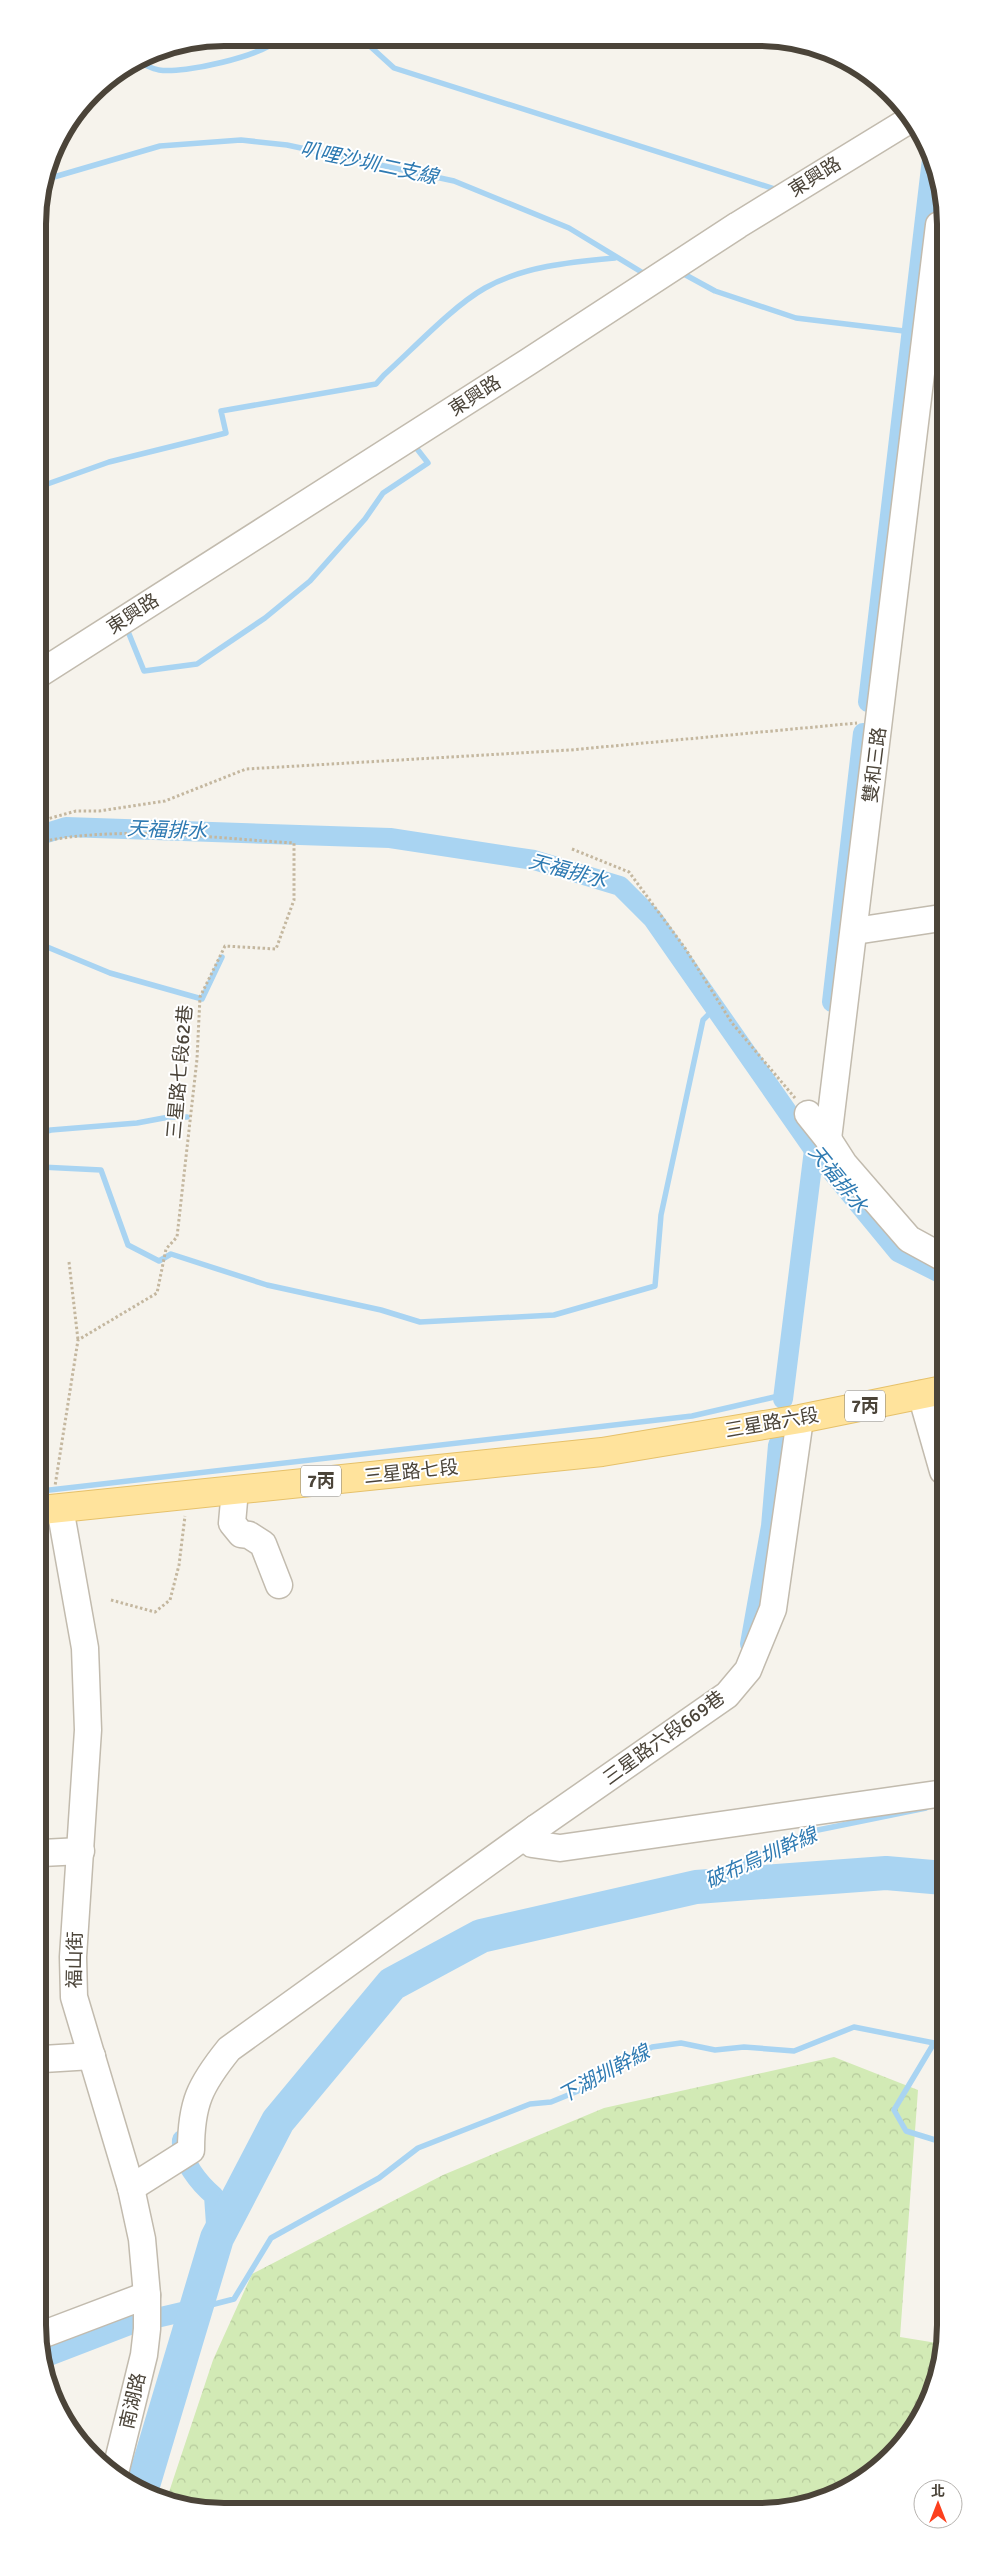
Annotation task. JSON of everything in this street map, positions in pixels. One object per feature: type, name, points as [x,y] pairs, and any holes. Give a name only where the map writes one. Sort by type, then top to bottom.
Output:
[{"type":"main road","name":"三星路六段","points":[[602,1452],[786,1421],[932,1392]]},
{"type":"main road","name":"三星路七段","points":[[51,1509],[602,1452]]},
{"type":"street","name":"東興路","points":[[46,670],[528,362],[738,225],[905,123]]},
{"type":"street","name":"雙和三路","points":[[818,1127],[855,931],[931,357],[937,258]]},
{"type":"street","points":[[855,931],[937,919]]},
{"type":"street","points":[[818,1127],[844,1164],[909,1239],[937,1254]]},
{"type":"street","points":[[932,1392],[937,1428]]},
{"type":"street","name":"三星路六段669巷","points":[[131,2188],[185,2154],[202,2085],[229,2049],[536,1828],[701,1716],[727,1695],[748,1670],[773,1609],[786,1421]]},
{"type":"street","points":[[235,1490],[232,1523],[242,1534],[249,1535],[263,1544],[279,1585]]},
{"type":"street","name":"福山街","points":[[51,1509],[85,1648],[88,1730],[82,1851],[73,1957],[74,1998],[131,2188],[142,2239],[147,2311]]},
{"type":"street","points":[[536,1828],[531,1835],[532,1844],[560,1848],[937,1798]]},
{"type":"street","points":[[46,1853],[82,1851]]},
{"type":"street","points":[[46,2059],[92,2056]]},
{"type":"street","points":[[47,2333],[147,2311]]},
{"type":"street","name":"南湖路","points":[[117,2467],[135,2397],[147,2311]]},
{"type":"path","points":[[46,819],[76,811],[99,811],[165,801],[246,769],[570,750],[854,723]]},
{"type":"path","name":"三星路七段62巷","points":[[46,841],[66,836],[139,833],[294,843],[294,900],[276,949],[225,946],[200,997],[197,1059],[177,1237],[166,1249],[156,1293],[78,1340]]},
{"type":"path","points":[[572,849],[630,872],[685,948],[732,1023],[818,1127]]},
{"type":"path","points":[[51,1509],[78,1340],[69,1262]]},
{"type":"path","points":[[111,1600],[155,1612],[170,1600],[179,1565],[188,1495]]},
{"type":"green space","points":[[834,2057],[918,2090],[900,2337],[935,2343],[935,2348],[931,2371],[913,2414],[893,2442],[876,2459],[858,2473],[827,2489],[805,2497],[759,2503],[224,2503],[201,2501],[168,2494],[213,2360],[252,2274],[443,2175],[604,2108]]},
{"type":"waterway","points":[[145,65],[159,70],[186,69],[241,57],[267,47]]},
{"type":"waterway","points":[[371,47],[394,68],[778,190]]},
{"type":"waterway","name":"叭哩沙圳二支線","points":[[52,177],[160,146],[241,140],[287,145],[454,181],[569,228],[648,276]]},
{"type":"waterway","points":[[868,702],[930,175]]},
{"type":"waterway","points":[[46,484],[109,462],[226,433],[221,411],[376,384],[447,317],[485,288],[516,275],[548,266],[615,258]]},
{"type":"waterway","name":"叭哩沙圳二支線","points":[[679,275],[682,273],[715,291],[796,318],[904,331]]},
{"type":"waterway","points":[[125,630],[127,629],[144,671],[197,664],[265,618],[310,581],[365,519],[383,493],[428,463],[414,445],[417,443]]},
{"type":"waterway","points":[[832,1002],[863,733]]},
{"type":"waterway","name":"天福排水","points":[[46,833],[66,827],[390,838],[534,860],[620,886],[653,919],[814,1150],[898,1252],[937,1272]]},
{"type":"waterway","points":[[46,946],[110,973],[202,999],[222,957]]},
{"type":"waterway","points":[[46,1167],[101,1170],[128,1245],[159,1261],[171,1254],[267,1285],[381,1310],[420,1322],[554,1315],[655,1286],[661,1215],[703,1020],[714,1009]]},
{"type":"waterway","points":[[46,1131],[137,1123],[169,1117],[187,1117]]},
{"type":"waterway","points":[[783,1399],[815,1142]]},
{"type":"waterway","points":[[46,1490],[692,1416],[783,1395]]},
{"type":"waterway","points":[[750,1644],[771,1526],[778,1445]]},
{"type":"waterway","name":"破布烏圳幹線","points":[[696,1887],[785,1842],[813,1831],[926,1808]]},
{"type":"waterway","points":[[144,2483],[217,2238],[278,2121],[392,1984],[481,1936],[696,1887],[886,1873],[937,1877]]},
{"type":"waterway","name":"下湖圳幹線","points":[[195,2309],[234,2299],[271,2238],[379,2178],[418,2148],[530,2104],[551,2102],[578,2091],[652,2047],[681,2043],[715,2050],[744,2047],[794,2051],[854,2027],[934,2043],[894,2110],[906,2131],[937,2141]]},
{"type":"waterway","points":[[182,2140],[182,2148],[188,2164],[197,2179],[214,2196],[217,2238]]},
{"type":"waterway","points":[[49,2356],[135,2323],[195,2309]]}]
